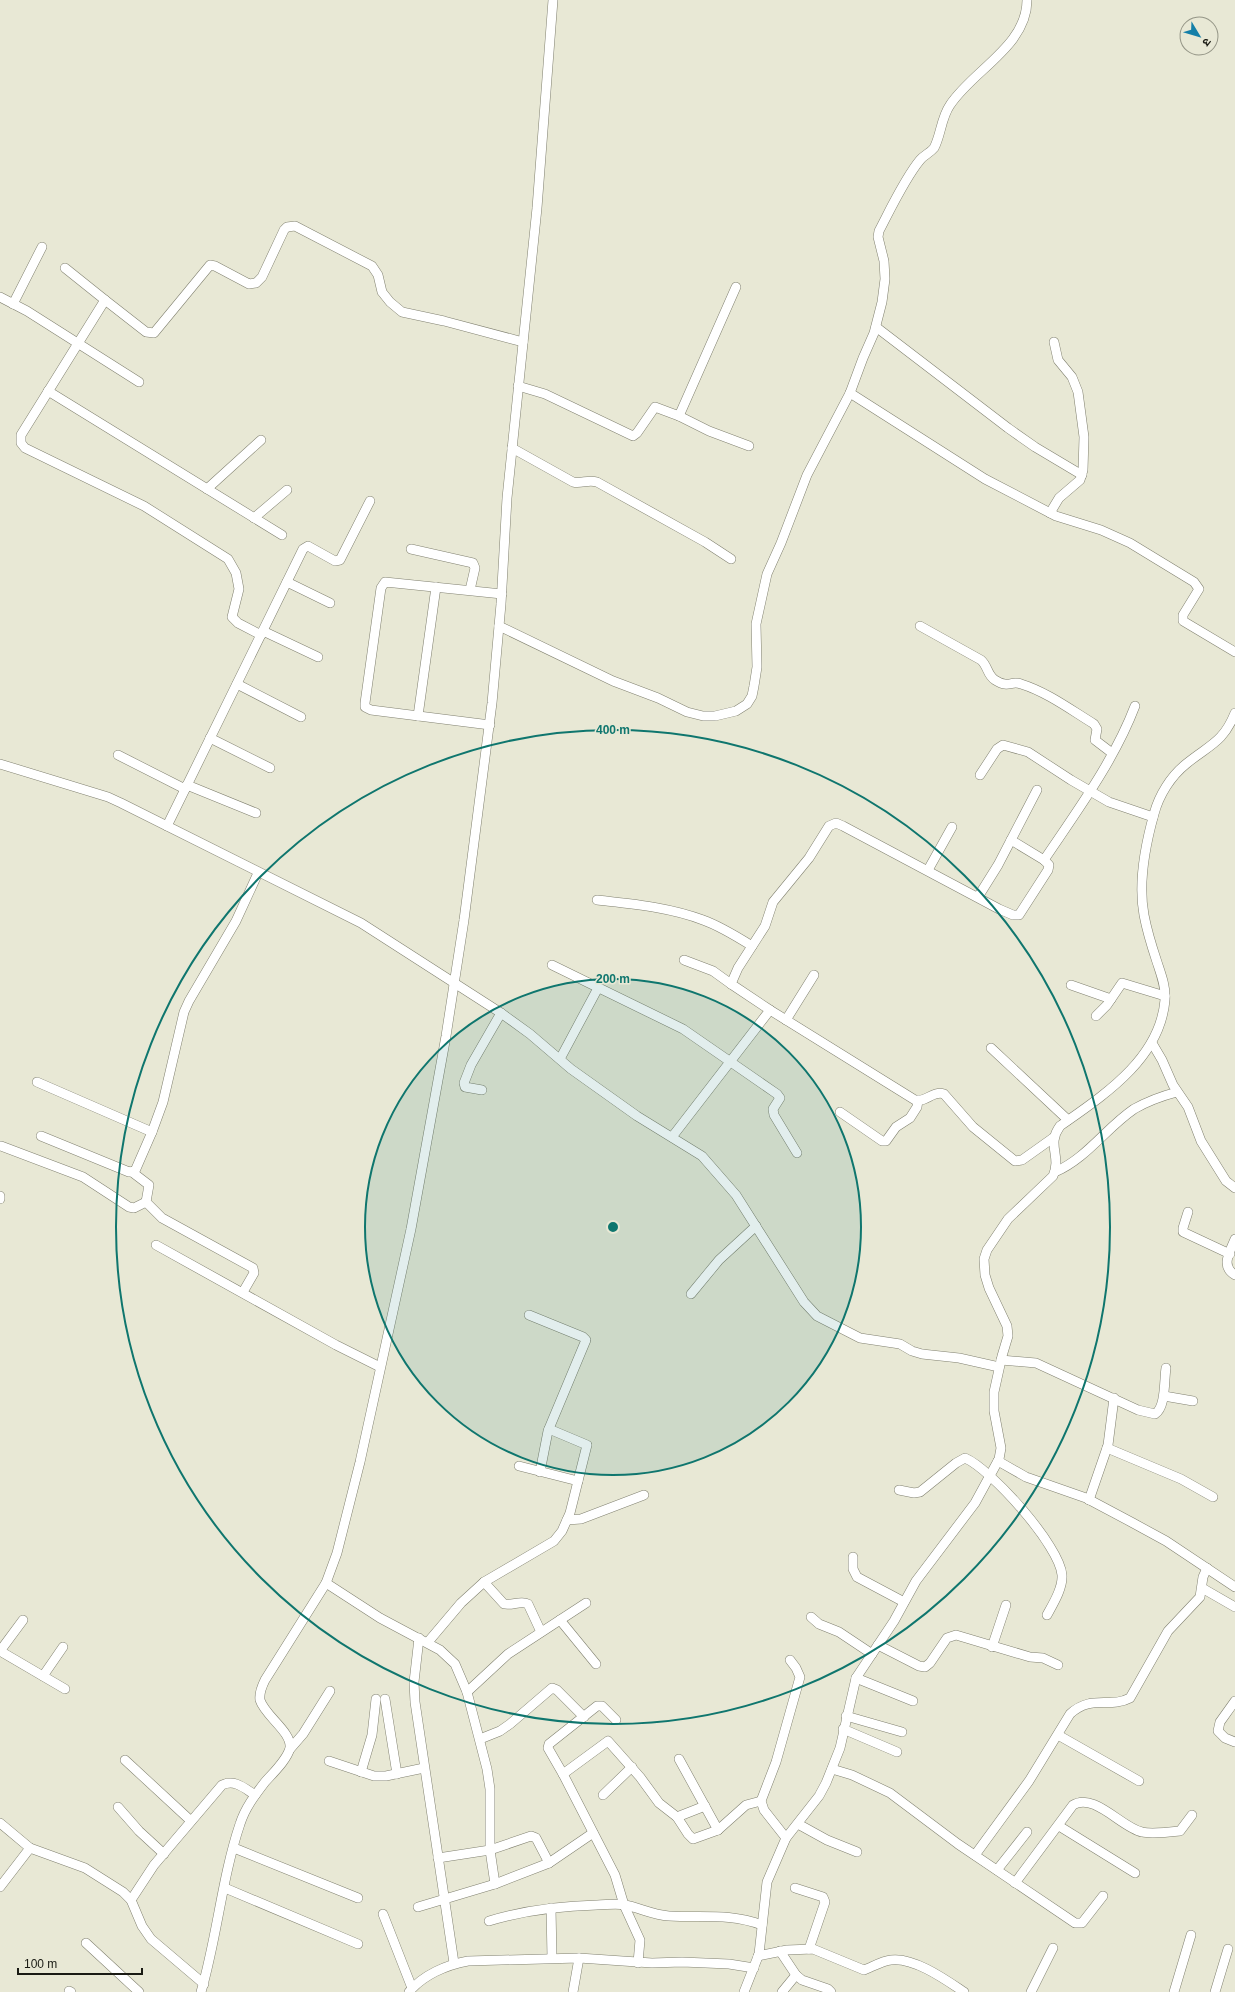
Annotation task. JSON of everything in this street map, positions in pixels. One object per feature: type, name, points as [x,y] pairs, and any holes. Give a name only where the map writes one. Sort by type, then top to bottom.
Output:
[{"type":"street","points":[[290,1749],[290,1742],[287,1736],[260,1700],[260,1690],[326,1583],[337,1553],[350,1506],[411,1229],[454,982],[490,725],[502,594],[512,448],[537,208],[553,0]]},
{"type":"street","points":[[499,626],[613,681],[658,698],[688,712],[703,716],[715,716],[736,711],[748,704],[752,696],[757,667],[756,624],[767,574],[781,543],[807,475],[850,393],[876,327],[882,302],[885,279],[884,261],[878,237],[879,231],[916,166],[934,147],[942,121],[956,95],[994,59],[1022,27],[1026,18],[1027,0]]},
{"type":"street","points":[[65,268],[146,332],[154,333],[210,265],[215,266],[249,284],[256,283],[262,277],[284,230],[287,227],[295,226],[372,266],[378,274],[382,292],[390,302],[402,312],[444,321],[523,342]]},
{"type":"street","points":[[13,304],[42,247]]},
{"type":"street","points":[[679,416],[736,287]]},
{"type":"street","points":[[0,297],[139,382]]},
{"type":"street","points":[[105,300],[21,435],[20,440],[22,446],[144,506],[228,559],[236,573],[239,589],[232,617],[238,623],[318,657]]},
{"type":"street","points":[[876,327],[1008,428],[1035,447],[1082,475]]},
{"type":"street","points":[[1053,515],[1059,498],[1080,480],[1082,475],[1084,437],[1078,392],[1072,377],[1058,360],[1054,342]]},
{"type":"street","points":[[518,386],[545,394],[632,436],[637,433],[655,407],[679,416],[709,431],[749,446]]},
{"type":"street","points":[[48,391],[282,535]]},
{"type":"street","points":[[850,393],[967,468],[1053,515],[1100,530],[1125,540],[1194,582],[1199,589],[1183,616],[1183,621],[1235,652]]},
{"type":"street","points":[[207,489],[261,440]]},
{"type":"street","points":[[512,448],[573,482],[597,482],[704,542],[731,559]]},
{"type":"street","points":[[254,518],[287,490]]},
{"type":"street","points":[[167,826],[303,549],[306,546],[335,561],[340,560],[370,501]]},
{"type":"street","points":[[411,550],[473,563],[475,568],[470,590]]},
{"type":"street","points":[[490,725],[371,710],[365,707],[365,703],[383,584],[388,581],[502,594]]},
{"type":"street","points":[[287,582],[330,603]]},
{"type":"street","points":[[418,716],[436,586]]},
{"type":"street","points":[[920,626],[982,660],[986,665],[989,674],[1002,684],[1007,686],[1016,683],[1022,684],[1055,700],[1094,724],[1097,729],[1096,740],[1112,752]]},
{"type":"street","points":[[237,684],[302,717]]},
{"type":"street","points":[[1044,860],[1090,791],[1128,724],[1135,706]]},
{"type":"street","points":[[918,1100],[934,1093],[944,1094],[973,1127],[1018,1162],[1053,1138],[1060,1126],[1128,1074],[1139,1062],[1152,1043],[1160,1024],[1165,996],[1162,979],[1144,915],[1142,892],[1143,870],[1153,817],[1161,796],[1171,779],[1186,765],[1219,740],[1228,729],[1235,713]]},
{"type":"street","points":[[210,738],[270,768]]},
{"type":"street","points":[[980,774],[998,747],[1003,745],[1028,752],[1090,791],[1116,804],[1153,817]]},
{"type":"street","points":[[118,755],[186,787],[256,813]]},
{"type":"street","points":[[0,764],[108,797],[167,826],[258,873],[361,923],[501,1013],[571,1069],[637,1116],[702,1156],[720,1174],[736,1195],[804,1302],[817,1316],[860,1338],[903,1346],[922,1354],[1000,1364],[1036,1363],[1138,1410],[1155,1414],[1159,1410],[1164,1396],[1166,1368]]},
{"type":"street","points":[[978,897],[1011,840],[1037,790]]},
{"type":"street","points":[[731,984],[765,926],[773,902],[806,862],[826,829],[832,824],[843,826],[1016,916],[1019,915],[1048,870],[1049,864],[1011,840]]},
{"type":"street","points":[[928,870],[952,827]]},
{"type":"street","points":[[132,1172],[137,1167],[163,1102],[184,1012],[188,1001],[236,921],[258,873]]},
{"type":"street","points":[[597,900],[648,906],[681,913],[717,926],[752,946]]},
{"type":"street","points":[[684,960],[713,971],[770,1010],[918,1100]]},
{"type":"street","points":[[552,965],[683,1029],[731,1061],[779,1096],[779,1100],[773,1109],[774,1115],[797,1153]]},
{"type":"street","points":[[786,1020],[814,975]]},
{"type":"street","points":[[1096,1016],[1111,999],[1122,983],[1165,996]]},
{"type":"street","points":[[1071,985],[1111,999]]},
{"type":"street","points":[[560,1059],[598,988]]},
{"type":"street","points":[[672,1137],[770,1010]]},
{"type":"street","points":[[482,1090],[465,1087],[464,1083],[471,1066],[501,1013]]},
{"type":"street","points":[[1152,1043],[1177,1092],[1188,1107],[1204,1146],[1226,1180],[1235,1188]]},
{"type":"street","points":[[991,1048],[1068,1120]]},
{"type":"street","points":[[37,1082],[152,1132]]},
{"type":"street","points":[[744,1992],[758,1956],[767,1882],[786,1838],[819,1796],[832,1769],[840,1748],[843,1729],[856,1678],[878,1645],[920,1575],[975,1503],[998,1461],[1001,1448],[994,1411],[994,1392],[1008,1336],[1008,1326],[989,1288],[985,1275],[984,1259],[987,1250],[1008,1219],[1040,1190],[1055,1172],[1075,1161],[1133,1110],[1148,1101],[1177,1092]]},
{"type":"street","points":[[840,1112],[882,1141],[886,1141],[896,1127],[910,1118],[917,1107],[918,1100]]},
{"type":"street","points":[[41,1136],[132,1172],[149,1185],[146,1202]]},
{"type":"street","points":[[1053,1138],[1056,1159],[1055,1172]]},
{"type":"street","points":[[0,1145],[83,1177],[129,1207],[134,1208],[146,1202]]},
{"type":"street","points":[[146,1202],[162,1218],[253,1268],[254,1274],[243,1292]]},
{"type":"street","points":[[1188,1212],[1183,1232],[1230,1254]]},
{"type":"street","points":[[691,1294],[719,1260],[756,1226]]},
{"type":"street","points":[[1235,1239],[1226,1263],[1227,1268],[1235,1275]]},
{"type":"street","points":[[156,1245],[380,1368]]},
{"type":"street","points":[[529,1316],[583,1337],[586,1340],[549,1429],[540,1472]]},
{"type":"street","points":[[1164,1396],[1193,1401]]},
{"type":"street","points":[[1089,1500],[1107,1448],[1114,1398]]},
{"type":"street","points":[[454,1963],[424,1768],[415,1702],[414,1682],[424,1640],[484,1582],[554,1541],[567,1520],[574,1502],[588,1445],[549,1429]]},
{"type":"street","points":[[1107,1448],[1181,1479],[1213,1497]]},
{"type":"street","points":[[899,1490],[914,1494],[920,1492],[956,1463],[965,1458],[989,1476],[1015,1501],[1038,1530],[1053,1552],[1061,1570],[1061,1584],[1047,1615]]},
{"type":"street","points":[[998,1461],[1026,1477],[1089,1500],[1166,1541],[1235,1587]]},
{"type":"street","points":[[519,1466],[578,1481]]},
{"type":"street","points":[[567,1520],[582,1519],[644,1495]]},
{"type":"street","points":[[853,1557],[853,1569],[856,1577],[904,1602]]},
{"type":"street","points":[[974,1855],[1029,1781],[1070,1714],[1079,1706],[1095,1702],[1123,1702],[1130,1698],[1168,1631],[1200,1597],[1203,1577],[1207,1568]]},
{"type":"street","points":[[484,1582],[504,1604],[508,1605],[524,1602],[528,1604],[541,1632]]},
{"type":"street","points":[[326,1583],[380,1618],[424,1640],[448,1656],[455,1664],[467,1692],[480,1739],[490,1789],[490,1850],[495,1884]]},
{"type":"street","points":[[1202,1588],[1235,1607]]},
{"type":"street","points":[[467,1692],[508,1654],[586,1603]]},
{"type":"street","points":[[992,1647],[1006,1605]]},
{"type":"street","points":[[812,1617],[818,1624],[839,1632],[872,1654]]},
{"type":"street","points":[[23,1620],[0,1651],[65,1689]]},
{"type":"street","points":[[560,1620],[596,1664]]},
{"type":"street","points":[[878,1645],[923,1667],[928,1667],[942,1644],[950,1636],[956,1635],[992,1647],[1030,1657],[1043,1658],[1058,1664]]},
{"type":"street","points":[[43,1676],[63,1647]]},
{"type":"street","points":[[786,1838],[764,1810],[761,1801],[776,1762],[800,1677],[790,1660]]},
{"type":"street","points":[[856,1678],[913,1702]]},
{"type":"street","points":[[480,1739],[500,1731],[510,1724],[552,1688],[557,1690],[584,1717]]},
{"type":"street","points":[[202,1988],[240,1822],[255,1795],[303,1734],[330,1691]]},
{"type":"street","points":[[361,1772],[372,1735],[376,1699]]},
{"type":"street","points":[[385,1699],[397,1774]]},
{"type":"street","points":[[1235,1701],[1220,1722],[1218,1731],[1224,1738],[1235,1742]]},
{"type":"street","points":[[616,1720],[600,1705],[548,1746],[614,1875],[624,1905],[640,1940],[638,1963]]},
{"type":"street","points":[[846,1716],[902,1732]]},
{"type":"street","points":[[843,1729],[896,1752]]},
{"type":"street","points":[[1058,1735],[1139,1782]]},
{"type":"street","points":[[563,1774],[608,1741],[632,1767],[660,1803],[677,1817],[693,1839],[718,1830],[746,1805],[761,1801]]},
{"type":"street","points":[[679,1758],[718,1830]]},
{"type":"street","points":[[125,1760],[191,1821]]},
{"type":"street","points":[[329,1762],[374,1776],[397,1774],[424,1768]]},
{"type":"street","points":[[603,1794],[632,1767]]},
{"type":"street","points":[[832,1769],[852,1775],[890,1793],[974,1855],[1059,1913],[1078,1924],[1103,1896]]},
{"type":"street","points":[[131,1900],[164,1854],[222,1785],[229,1782],[241,1785],[255,1795]]},
{"type":"street","points":[[1015,1883],[1073,1804],[1078,1801],[1087,1802],[1098,1807],[1144,1833],[1180,1831],[1192,1815]]},
{"type":"street","points":[[677,1817],[705,1806]]},
{"type":"street","points":[[118,1807],[139,1831],[164,1854]]},
{"type":"street","points":[[0,1823],[30,1848],[85,1868],[118,1889],[131,1900],[142,1926],[151,1939],[202,1988]]},
{"type":"street","points":[[798,1824],[827,1840],[857,1852]]},
{"type":"street","points":[[1058,1826],[1135,1873]]},
{"type":"street","points":[[997,1870],[1028,1832]]},
{"type":"street","points":[[418,1907],[443,1898],[495,1884],[549,1863],[593,1833]]},
{"type":"street","points":[[438,1858],[490,1850],[534,1836],[549,1863]]},
{"type":"street","points":[[0,1887],[30,1848]]},
{"type":"street","points":[[234,1848],[358,1898]]},
{"type":"street","points":[[224,1888],[358,1944]]},
{"type":"street","points":[[795,1888],[824,1897],[825,1902],[809,1949]]},
{"type":"street","points":[[489,1921],[510,1915],[551,1908],[624,1905],[664,1915],[694,1917],[727,1916],[745,1918],[762,1925]]},
{"type":"street","points":[[551,1908],[552,1958]]},
{"type":"street","points":[[383,1914],[410,1990],[422,1980],[454,1963],[579,1958],[638,1963],[682,1962],[729,1964],[754,1968]]},
{"type":"street","points":[[1174,1992],[1191,1935]]},
{"type":"street","points":[[86,1943],[138,1992]]},
{"type":"street","points":[[1031,1992],[1053,1948]]},
{"type":"street","points":[[758,1956],[780,1951],[809,1949],[864,1970],[890,1960],[906,1961],[945,1979],[964,1992]]},
{"type":"street","points":[[1215,1992],[1228,1949]]},
{"type":"street","points":[[780,1951],[796,1975],[802,1980],[828,1989],[831,1992]]},
{"type":"street","points":[[573,1992],[579,1958]]},
{"type":"street","points":[[782,1992],[796,1975]]}]
